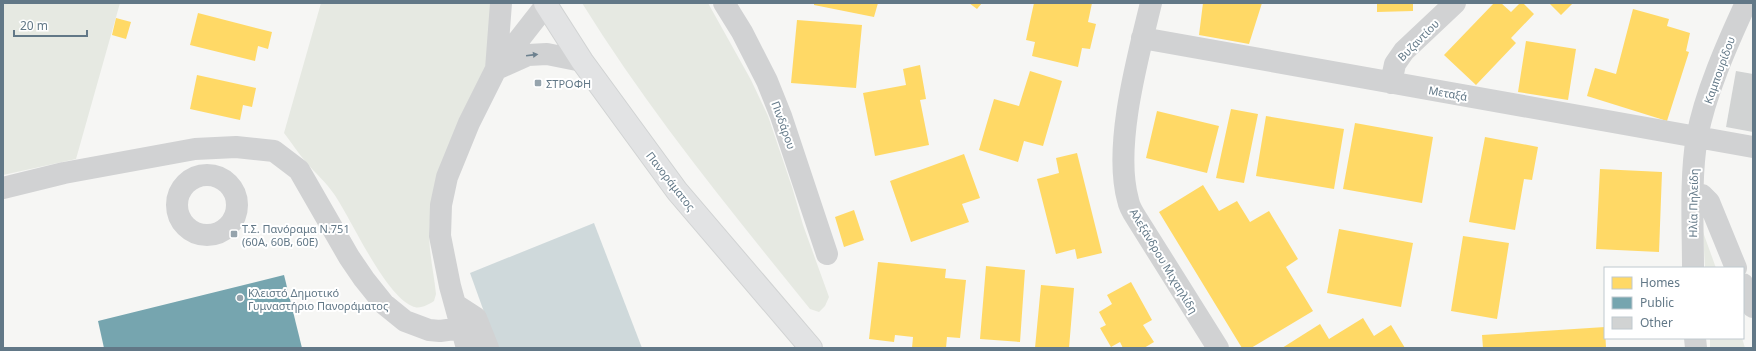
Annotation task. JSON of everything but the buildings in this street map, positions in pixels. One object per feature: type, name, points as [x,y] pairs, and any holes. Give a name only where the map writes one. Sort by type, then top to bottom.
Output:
[{"type":"main road","name":"Πανοράματος","points":[[545,4],[582,61],[677,191],[811,348]]},
{"type":"street","points":[[496,69],[501,3]]},
{"type":"street","name":"Aλεξάνδρου Mιχαηλίδη","points":[[1151,3],[1142,38],[1128,110],[1125,136],[1124,179],[1128,201],[1137,219],[1218,348]]},
{"type":"street","name":"Βυζαντίου","points":[[1391,82],[1395,64],[1404,51],[1455,3]]},
{"type":"street","name":"Καμπουρίδου","points":[[1697,138],[1701,120],[1719,65],[1746,3]]},
{"type":"street","points":[[465,338],[450,286],[440,236],[441,205],[447,177],[470,123],[496,69],[545,4]]},
{"type":"street","name":"Πινδάρου","points":[[725,4],[768,81],[827,254]]},
{"type":"street","name":"Μεταξά","points":[[1142,38],[1753,147]]},
{"type":"street","points":[[496,69],[528,55],[547,54],[582,61]]},
{"type":"street","name":"Ηλία Πηλείδη","points":[[1692,267],[1694,194],[1693,165],[1697,138]]},
{"type":"street","points":[[3,188],[64,173],[156,155],[222,147],[256,148],[274,151],[299,170],[349,257],[384,304],[405,321],[429,330],[450,331],[465,338]]},
{"type":"street","points":[[217,177],[222,147]]},
{"type":"street","points":[[1694,194],[1702,195],[1709,202],[1736,267]]},
{"type":"street","points":[[1744,286],[1753,307]]},
{"type":"street","points":[[456,305],[476,318],[488,348]]},
{"type":"shaded area","points":[[3,3],[120,3],[76,159],[3,175]]},
{"type":"shaded area","points":[[321,3],[492,3],[488,68],[432,209],[429,241],[436,294],[434,301],[429,304],[415,307],[401,299],[369,255],[328,185],[303,159],[284,133]]},
{"type":"shaded area","points":[[582,3],[708,3],[751,80],[768,116],[803,225],[829,297],[825,306],[819,312],[810,309],[691,159],[662,121]]},
{"type":"shaded area","points":[[594,223],[642,348],[497,348],[470,273]]},
{"type":"shaded area","points":[[1703,232],[1716,267],[1705,267]]},
{"type":"shaded area","points":[[1710,339],[1742,339],[1745,348],[1710,348]]},
{"type":"place","name":"ΣΤΡΟΦΗ","points":[[538,83]]},
{"type":"place","name":"Τ.Σ. Πανόραμα Ν.751 (60A, 60B, 60E)","points":[[234,234]]},
{"type":"place","name":"Κλειστό Δημοτικό Γυμναστήριο Πανοράματος","points":[[240,298]]}]
